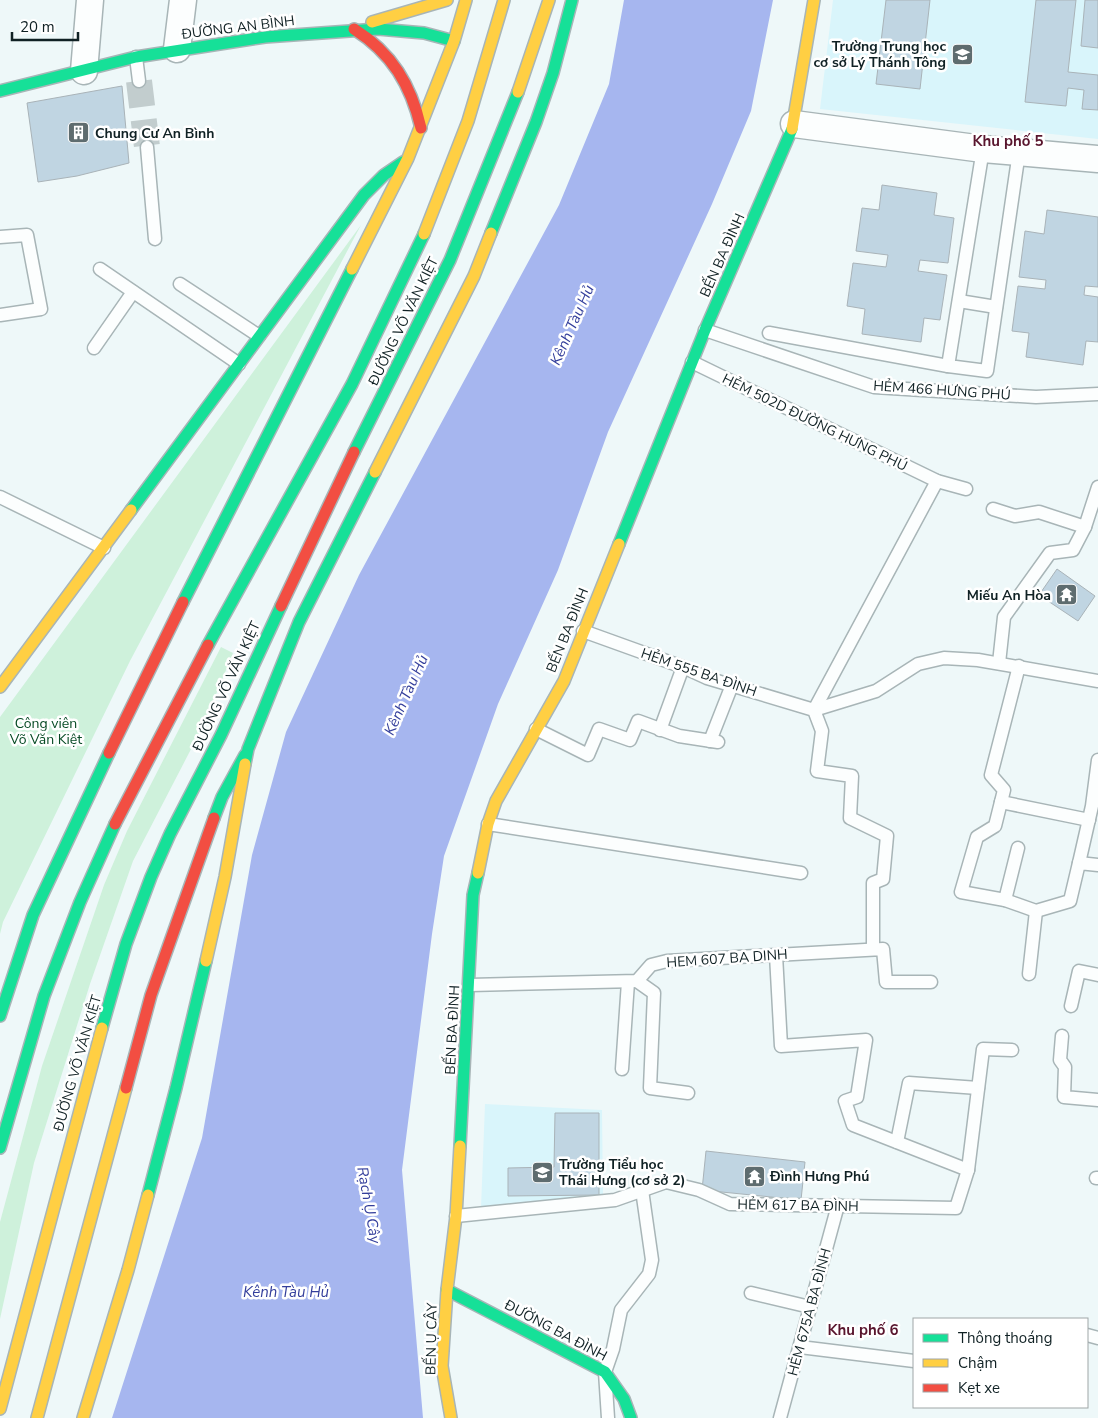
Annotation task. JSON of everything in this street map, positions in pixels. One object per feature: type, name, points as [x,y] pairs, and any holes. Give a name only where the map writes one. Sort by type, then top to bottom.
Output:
[{"type":"main road","points":[[354,30],[374,21],[447,0]]},
{"type":"main road","points":[[0,1016],[33,915],[139,688],[408,158],[458,42],[466,0]]},
{"type":"main road","name":"ĐƯỜNG VÕ VĂN KIỆT","points":[[0,1148],[43,998],[88,883],[122,809],[170,714],[361,365],[399,287],[441,193],[491,53],[504,0]]},
{"type":"main road","name":"ĐƯỜNG VÕ VĂN KIỆT","points":[[83,1418],[128,1270],[176,1088],[226,877],[248,749],[299,622],[474,276],[511,187],[549,0]]},
{"type":"main road","name":"ĐƯỜNG VÕ VĂN KIỆT","points":[[0,1409],[84,1088],[129,936],[170,834],[221,735],[325,510],[450,260],[511,113],[572,0]]},
{"type":"main road","name":"BẾN BA ĐÌNH","points":[[447,1290],[456,1216],[470,984],[473,895],[488,824],[496,801],[564,681],[705,330],[794,124],[814,0]]},
{"type":"main road","name":"ĐƯỜNG AN BÌNH","points":[[0,91],[136,58],[265,37],[354,30],[402,30],[424,33],[458,42]]},
{"type":"main road","points":[[354,30],[377,45],[404,75],[416,102],[421,128]]},
{"type":"main road","points":[[0,687],[364,195],[384,175],[408,158]]},
{"type":"main road","points":[[299,622],[325,510]]},
{"type":"main road","points":[[37,1418],[151,995],[222,798],[248,749]]},
{"type":"main road","name":"ĐƯỜNG BA ĐÌNH","points":[[447,1290],[605,1372],[624,1399],[631,1418]]},
{"type":"main road","name":"BẾN Ụ CÂY","points":[[447,1290],[442,1366],[451,1418]]},
{"type":"street","points":[[84,72],[90,0]]},
{"type":"street","points":[[177,50],[183,0]]},
{"type":"street","points":[[794,124],[983,149],[1098,159]]},
{"type":"lane","points":[[136,58],[139,81]]},
{"type":"lane","points":[[147,147],[155,239]]},
{"type":"lane","points":[[948,366],[983,149]]},
{"type":"lane","points":[[769,333],[948,366],[987,371],[1019,152]]},
{"type":"lane","points":[[0,237],[27,235],[41,309],[0,315]]},
{"type":"lane","points":[[100,269],[239,364]]},
{"type":"lane","points":[[180,284],[259,336]]},
{"type":"lane","points":[[94,348],[133,292]]},
{"type":"lane","points":[[958,300],[996,307]]},
{"type":"lane","name":"HẺM 466 HƯNG PHÚ","points":[[705,330],[874,387],[1036,397],[1098,394]]},
{"type":"lane","name":"HẺM 502D ĐƯỜNG HƯNG PHÚ","points":[[692,362],[937,481],[966,489]]},
{"type":"lane","points":[[931,982],[886,982],[883,949],[873,949],[873,882],[883,879],[887,836],[850,818],[852,776],[817,771],[822,731],[814,710],[937,481]]},
{"type":"lane","points":[[998,663],[1004,617],[1050,553],[1073,550],[1085,527],[1098,487]]},
{"type":"lane","points":[[0,497],[104,548]]},
{"type":"lane","points":[[993,509],[1015,516],[1039,512],[1085,527]]},
{"type":"lane","name":"HẺM 555 BA ĐÌNH","points":[[583,632],[683,667],[707,678],[814,710]]},
{"type":"lane","points":[[814,710],[876,691],[918,664],[944,658],[1019,666],[1098,681]]},
{"type":"lane","points":[[1019,666],[991,775],[1004,790],[995,826],[977,837],[961,892],[1005,900],[1036,911],[1070,900],[1089,820],[1098,760]]},
{"type":"lane","points":[[660,730],[683,667]]},
{"type":"lane","points":[[536,729],[588,754],[599,729],[630,740],[638,722],[679,736],[714,742],[732,685]]},
{"type":"lane","points":[[1001,802],[1089,820]]},
{"type":"lane","points":[[488,824],[800,872]]},
{"type":"lane","points":[[1005,900],[1018,848]]},
{"type":"lane","points":[[1079,863],[1098,866]]},
{"type":"lane","points":[[1029,974],[1036,911]]},
{"type":"lane","name":"HEM 607 BA DINH","points":[[632,981],[651,965],[667,961],[873,949]]},
{"type":"lane","points":[[776,955],[781,1046],[866,1040],[858,1097],[845,1101],[853,1125],[968,1170]]},
{"type":"lane","points":[[1071,1006],[1079,971],[1098,975]]},
{"type":"lane","points":[[470,984],[632,981],[654,993],[650,1088],[688,1093]]},
{"type":"lane","points":[[622,1069],[632,981]]},
{"type":"lane","points":[[1062,1036],[1060,1060],[1065,1067],[1064,1097],[1098,1100]]},
{"type":"lane","name":"HẺM 617 BA ĐÌNH","points":[[456,1216],[614,1200],[666,1182],[699,1190],[730,1204],[956,1208],[968,1170],[983,1049],[1012,1050]]},
{"type":"lane","points":[[897,1142],[909,1084],[978,1088]]},
{"type":"lane","points":[[608,1418],[605,1372],[613,1349],[622,1310],[649,1274],[652,1260],[642,1190]]},
{"type":"lane","name":"HẺM 675A BA ĐÌNH","points":[[780,1418],[838,1206]]},
{"type":"lane","points":[[751,1293],[810,1307]]},
{"type":"lane","points":[[800,1347],[913,1361]]},
{"type":"shaded area","name":"Trường Trung học cơ sở Lý Thánh Tông","points":[[833,0],[1098,0],[1098,139],[820,109]]},
{"type":"shaded area","name":"Trường Tiểu học Thái Hưng (cơ sở 2)","points":[[485,1104],[602,1110],[603,1196],[481,1208]]},
{"type":"green space","name":"Công viên Võ Văn Kiệt","points":[[361,225],[130,661],[3,922],[0,934],[0,717]]},
{"type":"green space","points":[[221,647],[233,653],[203,726],[133,861],[90,984],[34,1163],[0,1319],[0,1222],[42,1066],[104,885],[127,831]]},
{"type":"water","name":"Kênh Tàu Hủ","points":[[624,0],[773,0],[751,111],[712,204],[608,432],[558,570],[498,704],[444,856],[432,934],[402,1170],[423,1418],[112,1418],[202,1138],[252,855],[286,732],[359,575],[559,205],[609,84]]},
{"type":"building","points":[[886,0],[930,0],[920,89],[876,84]]},
{"type":"building","points":[[1036,0],[1076,0],[1068,72],[1098,75],[1098,110],[1082,109],[1084,90],[1068,88],[1066,106],[1025,102]]},
{"type":"building","points":[[1085,0],[1098,0],[1098,48],[1081,46]]},
{"type":"building","name":"Chung Cư An Bình","points":[[122,86],[129,163],[77,176],[38,182],[27,103]]},
{"type":"building","points":[[882,185],[937,193],[934,215],[954,218],[948,263],[920,260],[918,271],[947,275],[940,320],[924,318],[921,342],[862,334],[865,309],[847,306],[853,263],[886,267],[888,255],[856,251],[862,208],[879,210]]},
{"type":"building","points":[[1047,210],[1098,217],[1098,287],[1085,286],[1084,295],[1098,297],[1098,342],[1086,341],[1083,365],[1026,357],[1029,333],[1012,331],[1018,286],[1045,289],[1046,280],[1019,277],[1025,231],[1044,234]]},
{"type":"building","name":"Miếu An Hòa","points":[[1057,569],[1095,596],[1078,621],[1039,595]]},
{"type":"building","points":[[555,1113],[599,1113],[599,1195],[508,1196],[508,1168],[554,1167]]},
{"type":"building","name":"Đình Hưng Phú","points":[[706,1151],[805,1162],[801,1200],[702,1190]]},
{"type":"tunnel","points":[[139,81],[147,147]]},
{"type":"traffic: fast","points":[[491,233],[536,122],[553,73],[572,0]]},
{"type":"traffic: fast","points":[[0,91],[136,57],[265,37],[378,29],[424,33],[454,41]]},
{"type":"traffic: fast","points":[[354,452],[450,260],[518,92]]},
{"type":"traffic: fast","points":[[619,544],[705,330],[792,129]]},
{"type":"traffic: fast","points":[[131,510],[364,195],[384,175],[403,162]]},
{"type":"traffic: fast","points":[[208,645],[352,384],[424,234]]},
{"type":"traffic: fast","points":[[183,602],[352,269]]},
{"type":"traffic: fast","points":[[245,764],[248,749],[299,622],[375,472]]},
{"type":"traffic: fast","points":[[102,1028],[126,944],[151,877],[170,834],[221,735],[281,606]]},
{"type":"traffic: fast","points":[[0,1016],[33,915],[109,753]]},
{"type":"traffic: fast","points":[[214,818],[222,797],[245,755]]},
{"type":"traffic: fast","points":[[0,1148],[44,996],[80,902],[115,824]]},
{"type":"traffic: fast","points":[[460,1146],[473,895],[478,873]]},
{"type":"traffic: fast","points":[[148,1195],[206,961]]},
{"type":"traffic: fast","points":[[447,1290],[605,1372],[624,1399],[631,1418]]},
{"type":"traffic: slow","points":[[372,22],[447,0]]},
{"type":"traffic: slow","points":[[352,269],[408,158],[454,41],[466,0]]},
{"type":"traffic: slow","points":[[424,234],[468,121],[504,0]]},
{"type":"traffic: slow","points":[[518,92],[549,0]]},
{"type":"traffic: slow","points":[[792,129],[814,0]]},
{"type":"traffic: slow","points":[[375,472],[474,276],[491,233]]},
{"type":"traffic: slow","points":[[0,687],[131,510]]},
{"type":"traffic: slow","points":[[478,873],[488,824],[496,801],[564,681],[619,544]]},
{"type":"traffic: slow","points":[[206,961],[225,877],[245,764]]},
{"type":"traffic: slow","points":[[0,1409],[102,1028]]},
{"type":"traffic: slow","points":[[37,1418],[126,1088]]},
{"type":"traffic: slow","points":[[451,1418],[442,1366],[447,1290],[456,1216],[460,1146]]},
{"type":"traffic: slow","points":[[83,1418],[128,1270],[148,1195]]},
{"type":"traffic: jam","points":[[354,29],[379,49],[398,71],[412,98],[421,128]]},
{"type":"traffic: jam","points":[[281,606],[354,452]]},
{"type":"traffic: jam","points":[[109,753],[183,602]]},
{"type":"traffic: jam","points":[[115,824],[208,645]]},
{"type":"traffic: jam","points":[[126,1088],[151,995],[214,818]]},
{"type":"place","name":"Trường Trung học cơ sở Lý Thánh Tông","points":[[962,54]]},
{"type":"place","name":"Chung Cư An Bình","points":[[79,133]]},
{"type":"place","name":"Miếu An Hòa","points":[[1067,595]]},
{"type":"place","name":"Trường Tiểu học Thái Hưng (cơ sở 2)","points":[[543,1172]]},
{"type":"place","name":"Đình Hưng Phú","points":[[754,1176]]},
{"type":"district","name":"Khu phố 5","points":[[1008,141]]},
{"type":"district","name":"Khu phố 6","points":[[863,1330]]},
{"type":"water label","name":"Rạch Ụ Cây","points":[[369,1205]]}]
